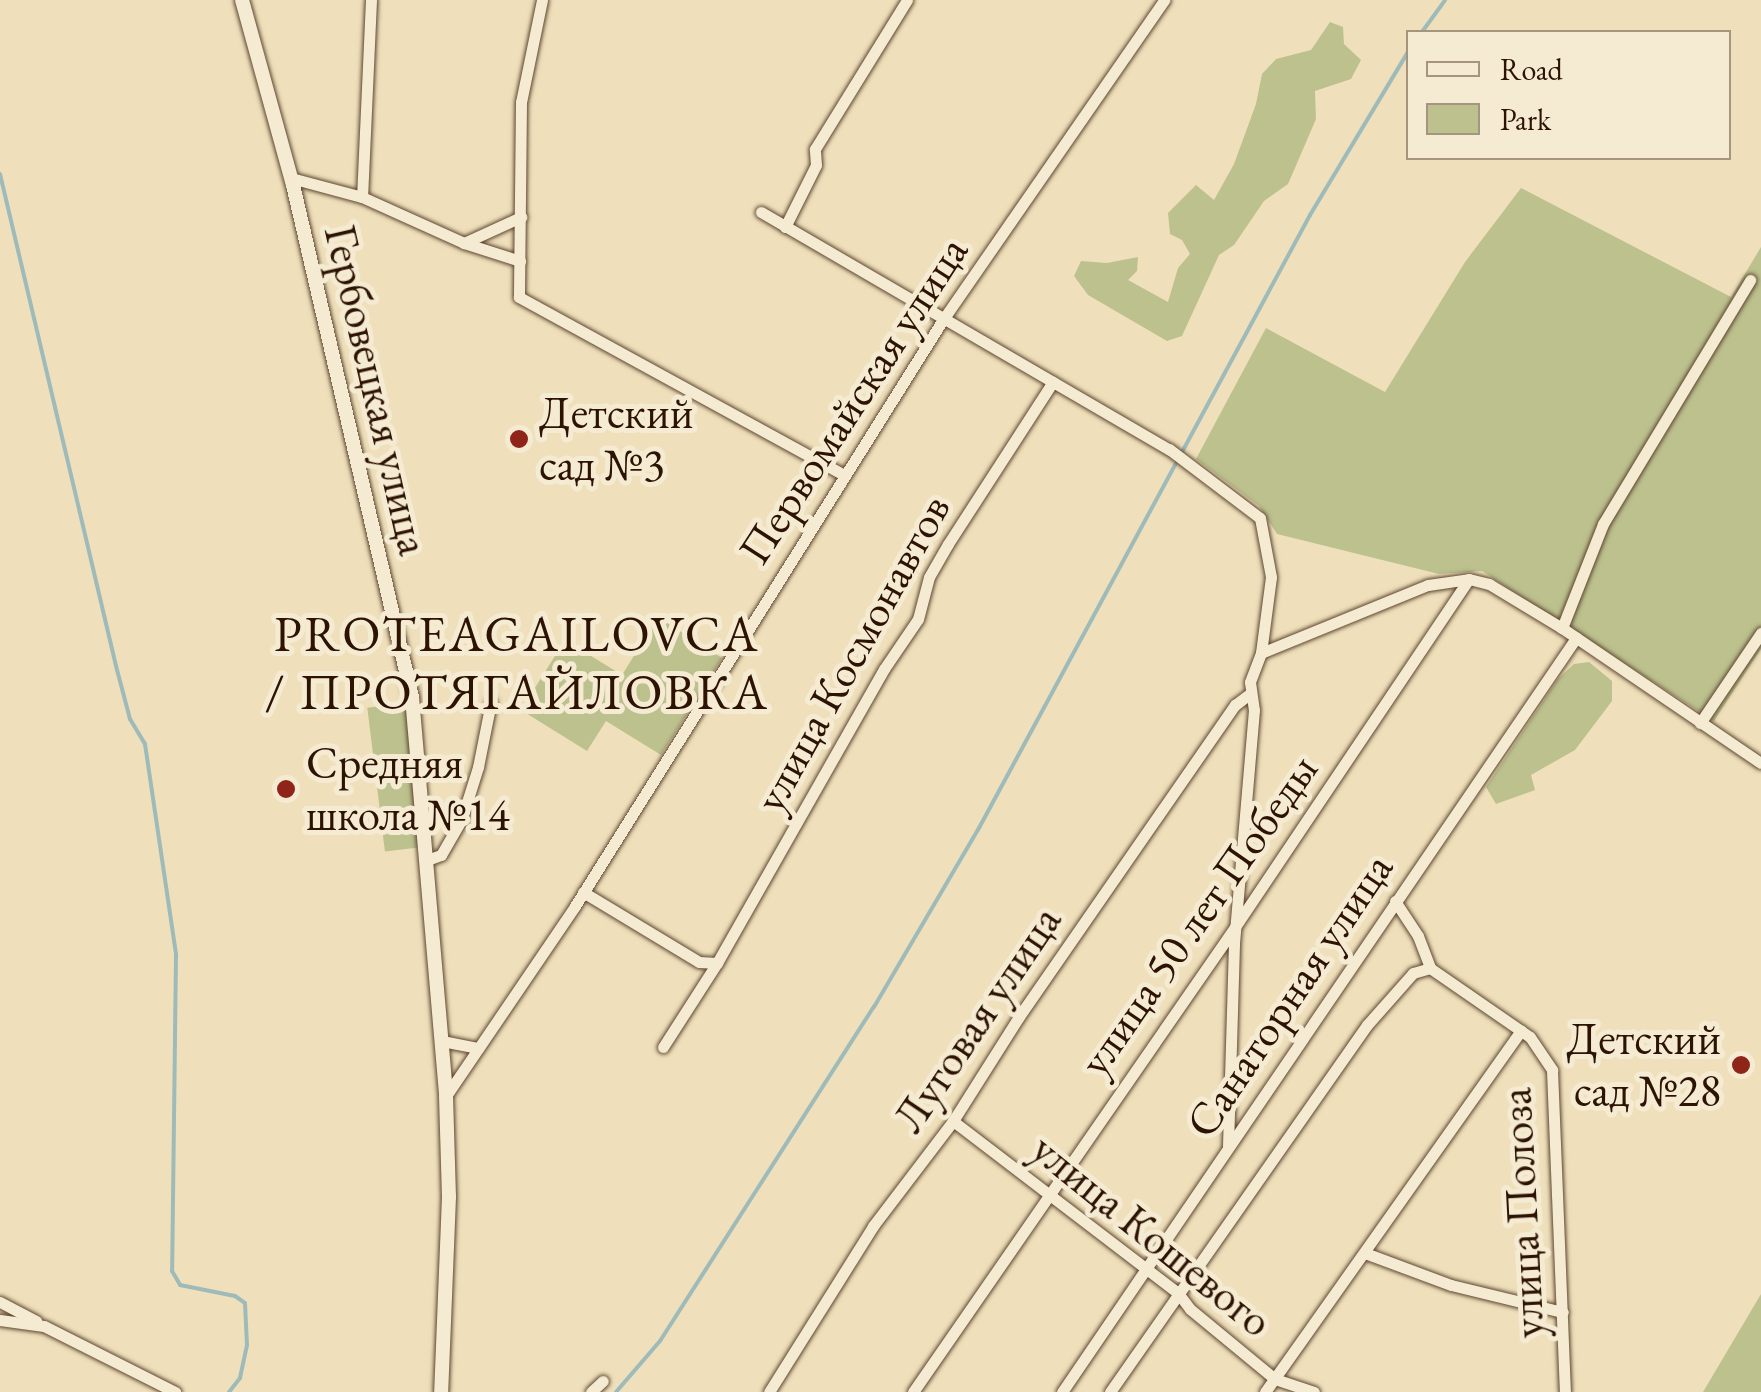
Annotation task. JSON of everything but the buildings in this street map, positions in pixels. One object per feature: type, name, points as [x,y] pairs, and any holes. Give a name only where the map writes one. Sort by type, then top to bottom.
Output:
[{"type":"street","name":"Гербовецкая улица","points":[[242,0],[291,178],[412,698],[446,1096],[448,1197],[441,1392]]},
{"type":"street","points":[[362,197],[372,0]]},
{"type":"street","points":[[542,0],[520,102],[519,297],[842,474]]},
{"type":"street","points":[[784,227],[816,165],[815,150],[907,0]]},
{"type":"street","name":"Первомайская улица","points":[[446,1096],[583,892],[842,474],[944,318],[1164,0]]},
{"type":"street","points":[[291,178],[362,197],[464,243],[520,261]]},
{"type":"street","points":[[762,212],[1169,449],[1239,498],[1260,518],[1271,577],[1260,653],[1250,682],[1254,710],[1236,926],[1228,1146]]},
{"type":"street","points":[[464,243],[521,217]]},
{"type":"street","points":[[1562,628],[1603,524],[1750,280]]},
{"type":"street","name":"улица Космонавтов","points":[[663,1047],[717,963],[884,670],[918,619],[929,577],[948,544],[1053,382]]},
{"type":"street","points":[[1260,653],[1428,586],[1468,579],[1489,584],[1562,628],[1761,763]]},
{"type":"street","name":"улица 50 лет Победы","points":[[914,1392],[1236,926],[1468,579]]},
{"type":"street","points":[[1700,723],[1761,633]]},
{"type":"street","name":"Санаторная улица","points":[[1062,1392],[1576,638]]},
{"type":"street","name":"Луговая улица","points":[[769,1392],[873,1226],[952,1121],[1018,1018],[1224,721],[1251,692]]},
{"type":"street","points":[[428,860],[441,855],[460,820],[478,767],[491,702]]},
{"type":"street","points":[[583,892],[699,962],[717,963]]},
{"type":"street","points":[[1265,1392],[1525,1034],[1430,968],[1418,936],[1396,901]]},
{"type":"street","points":[[1110,1392],[1366,1025],[1413,973],[1430,968]]},
{"type":"street","name":"улица Полоза","points":[[1525,1034],[1552,1070],[1566,1392]]},
{"type":"street","points":[[442,1042],[478,1048]]},
{"type":"street","name":"улица Кошевого","points":[[952,1121],[1178,1293],[1190,1309],[1275,1379],[1314,1392]]},
{"type":"street","points":[[1365,1253],[1451,1285],[1563,1312]]},
{"type":"street","points":[[0,1302],[175,1392]]},
{"type":"street","points":[[0,1320],[44,1326]]},
{"type":"street","points":[[591,1392],[604,1382]]},
{"type":"green space","points":[[1330,22],[1343,27],[1344,44],[1361,60],[1351,79],[1315,91],[1316,119],[1288,184],[1264,201],[1234,245],[1219,255],[1182,336],[1167,341],[1088,295],[1074,276],[1081,261],[1107,263],[1138,257],[1137,271],[1128,280],[1168,302],[1178,268],[1190,254],[1182,240],[1170,234],[1168,213],[1196,185],[1214,200],[1234,164],[1256,104],[1262,74],[1276,59],[1311,50]]},
{"type":"green space","points":[[1521,188],[1731,297],[1761,247],[1761,649],[1714,721],[1482,571],[1439,574],[1277,534],[1259,506],[1196,459],[1266,328],[1385,392],[1465,262]]},
{"type":"green space","points":[[658,617],[722,658],[661,755],[606,721],[587,751],[521,710],[565,640],[622,675]]},
{"type":"green space","points":[[1589,662],[1612,681],[1612,701],[1575,750],[1531,775],[1535,790],[1496,804],[1486,787],[1558,679],[1574,664]]},
{"type":"green space","points":[[405,703],[423,847],[385,852],[367,708]]},
{"type":"green space","points":[[1761,1294],[1761,1392],[1703,1392]]},
{"type":"waterway","points":[[1423,30],[1445,0]]},
{"type":"waterway","points":[[616,1392],[660,1341],[874,1007],[979,828],[1310,215],[1406,55]]},
{"type":"waterway","points":[[0,174],[116,666],[130,719],[145,744],[176,955],[172,1271],[180,1285],[235,1296],[245,1303],[247,1345],[240,1378],[229,1392]]},
{"type":"place","name":"Детский сад №3","points":[[519,439]]},
{"type":"place","name":"Средняя школа №14","points":[[286,789]]},
{"type":"place","name":"Детский сад №28","points":[[1741,1065]]},
{"type":"district","name":"PROTEAGAILOVCA / ПРОТЯГАЙЛОВКА","points":[[517,662]]}]
